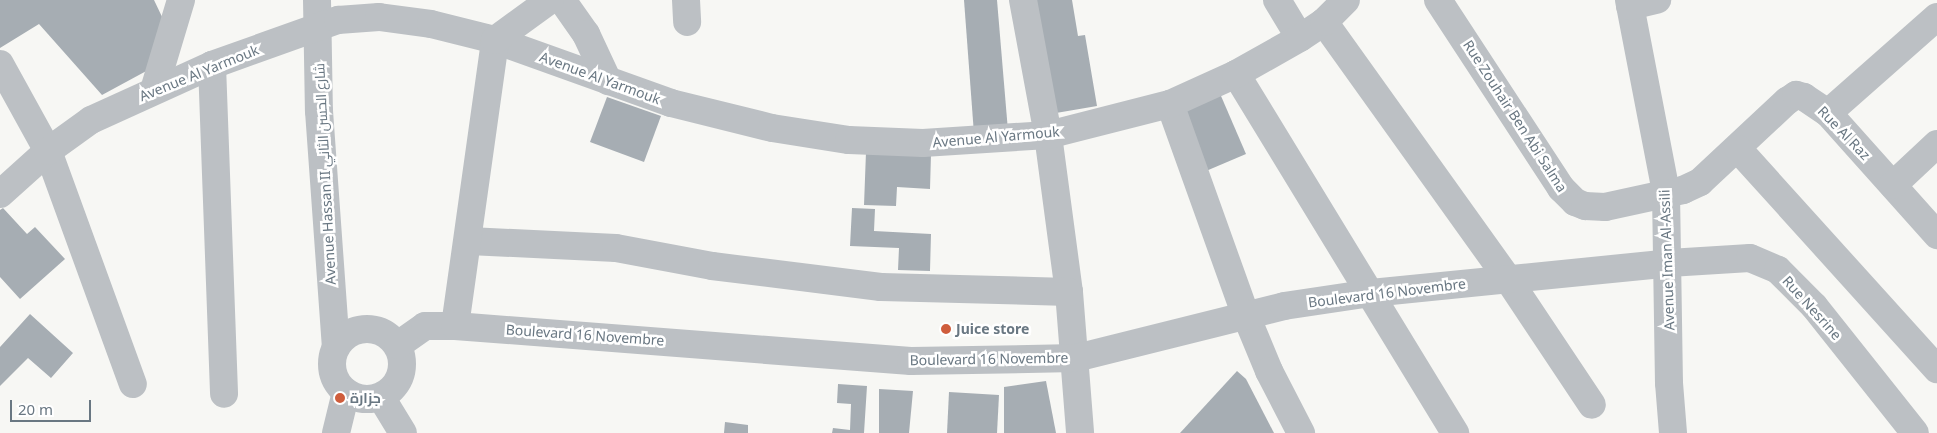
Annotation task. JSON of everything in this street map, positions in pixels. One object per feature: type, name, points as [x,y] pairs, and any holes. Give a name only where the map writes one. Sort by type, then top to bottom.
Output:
[{"type":"street","points":[[154,90],[181,0]]},
{"type":"street","points":[[455,326],[469,241],[495,40],[550,0]]},
{"type":"street","points":[[562,0],[586,34],[608,81]]},
{"type":"street","points":[[1023,0],[1048,135],[1069,292],[1076,358],[1080,433]]},
{"type":"street","points":[[1277,0],[1300,38]]},
{"type":"street","name":"Avenue Al Yarmouk","points":[[0,194],[48,151],[91,120],[212,65],[317,13],[338,20],[379,17],[431,24],[495,40],[671,103],[763,126],[849,140],[923,143],[1048,135],[1170,104],[1236,74],[1300,38],[1324,22],[1346,0]]},
{"type":"street","name":"Rue Zouhair Ben Abi Salma","points":[[1438,0],[1567,196],[1585,206],[1595,208],[1666,193]]},
{"type":"street","points":[[1629,3],[1657,0]]},
{"type":"street","name":"Avenue Iman Al-Assili","points":[[1629,3],[1666,193],[1669,263],[1669,383],[1673,433]]},
{"type":"street","name":"Avenue Hassan II شارع الحسن الثاني","points":[[317,13],[320,120],[336,347]]},
{"type":"street","points":[[1828,113],[1937,17]]},
{"type":"street","points":[[1324,22],[1508,279],[1592,405]]},
{"type":"street","points":[[0,64],[48,151],[133,384]]},
{"type":"street","points":[[212,65],[224,394]]},
{"type":"street","points":[[1236,74],[1455,433]]},
{"type":"street","name":"Rue Al Raz","points":[[1666,193],[1700,182],[1787,101],[1796,95],[1804,97],[1828,113],[1937,234]]},
{"type":"street","points":[[1170,104],[1245,313],[1269,371],[1301,433]]},
{"type":"street","points":[[1892,185],[1937,144]]},
{"type":"street","points":[[1738,148],[1937,369]]},
{"type":"street","points":[[469,241],[616,248],[722,267],[881,287],[1069,292]]},
{"type":"street","name":"Rue Nesrine","points":[[1669,263],[1750,258],[1778,270],[1814,306],[1915,433]]},
{"type":"street","name":"Boulevard 16 Novembre","points":[[398,345],[425,326],[455,326],[912,361],[1076,358],[1245,313],[1371,293],[1669,263]]},
{"type":"street","points":[[366,328],[389,335],[398,345],[402,356],[401,374],[392,390],[381,397],[356,398],[346,392],[332,371],[336,347],[344,337],[366,328]]},
{"type":"street","points":[[336,433],[346,392]]},
{"type":"street","points":[[381,397],[403,433]]},
{"type":"building","points":[[0,0],[154,0],[164,21],[150,69],[102,95],[39,24],[0,48]]},
{"type":"building","points":[[964,0],[997,0],[1008,131],[974,134]]},
{"type":"building","points":[[1036,0],[1072,0],[1078,36],[1085,35],[1097,106],[1056,113]]},
{"type":"building","points":[[1218,89],[1246,154],[1206,171],[1178,106]]},
{"type":"building","points":[[607,97],[661,116],[644,162],[590,142]]},
{"type":"building","points":[[866,152],[931,154],[930,189],[897,187],[896,206],[864,205]]},
{"type":"building","points":[[3,208],[27,234],[35,227],[65,259],[20,299],[0,277],[0,210]]},
{"type":"building","points":[[852,208],[875,209],[874,231],[931,234],[930,271],[898,270],[899,248],[850,246]]},
{"type":"building","points":[[30,314],[73,353],[51,378],[28,358],[0,386],[0,347]]},
{"type":"building","points":[[1237,371],[1246,379],[1274,433],[1180,433]]},
{"type":"building","points":[[1046,381],[1056,433],[1004,433],[1004,387]]},
{"type":"building","points":[[838,384],[867,386],[864,433],[832,433],[833,428],[850,430],[851,404],[837,403]]},
{"type":"building","points":[[879,389],[913,391],[909,433],[879,433]]},
{"type":"building","points":[[949,392],[999,395],[997,433],[947,433]]},
{"type":"building","points":[[725,422],[748,425],[748,433],[724,433]]},
{"type":"place","name":"Juice store","points":[[946,329]]},
{"type":"place","name":"جزارة","points":[[340,398]]}]
